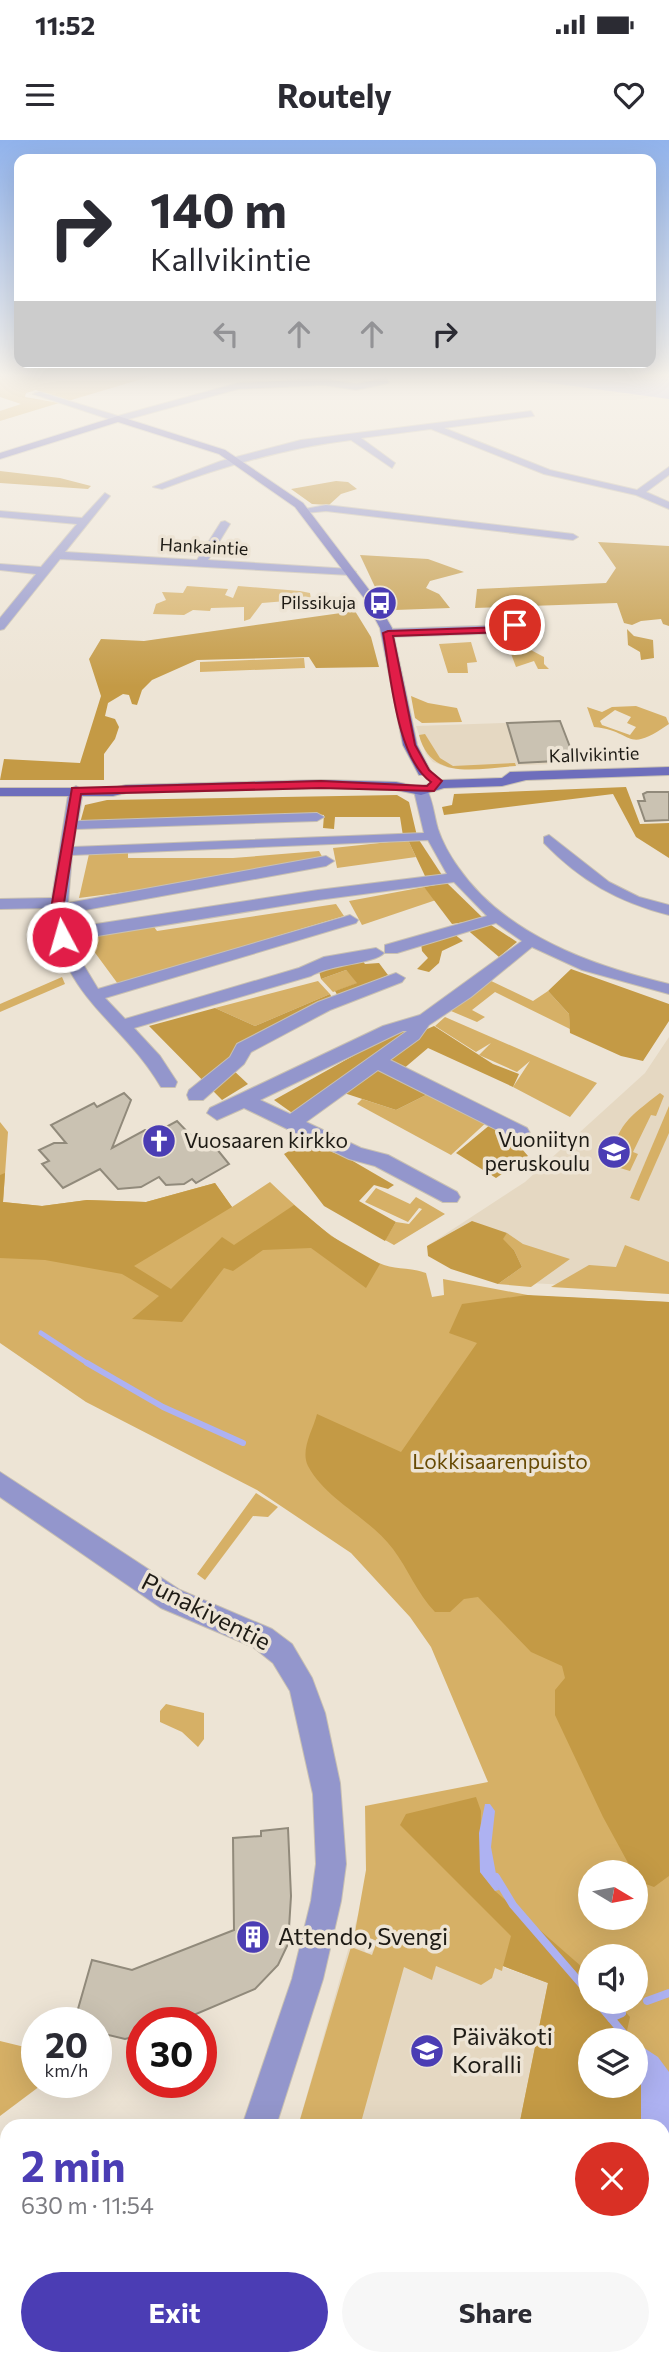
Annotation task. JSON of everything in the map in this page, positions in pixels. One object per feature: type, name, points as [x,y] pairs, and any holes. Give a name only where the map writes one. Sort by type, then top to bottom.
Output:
[{"type":"street","points":[[158,487],[179,480]]},
{"type":"street","points":[[263,480],[305,510],[373,604],[388,633],[410,745],[428,782],[431,836],[468,889],[498,918],[531,940],[566,958],[616,976],[669,989]]},
{"type":"street","points":[[581,480],[639,493],[669,506]]},
{"type":"street","points":[[639,493],[656,480]]},
{"type":"street","points":[[0,625],[105,496]]},
{"type":"street","points":[[305,510],[336,509],[573,537]]},
{"type":"street","points":[[0,514],[85,521]]},
{"type":"street","points":[[200,564],[225,524]]},
{"type":"street","name":"Hankaintie","points":[[57,555],[350,572]]},
{"type":"street","points":[[0,567],[44,571]]},
{"type":"street","points":[[388,633],[507,629],[516,626],[514,622]]},
{"type":"street","points":[[0,792],[113,792],[126,789],[321,785],[405,779],[410,745]]},
{"type":"street","name":"Kallvikintie","points":[[405,779],[428,782],[502,782],[522,777],[669,771]]},
{"type":"street","points":[[76,790],[62,937],[77,974],[98,1002],[156,1060],[168,1082]]},
{"type":"street","points":[[79,825],[317,817]]},
{"type":"street","points":[[74,851],[422,837]]},
{"type":"street","points":[[549,840],[575,868],[602,887],[638,902],[669,910]]},
{"type":"street","points":[[0,904],[63,905],[327,861]]},
{"type":"street","points":[[71,935],[318,895],[448,879]]},
{"type":"street","points":[[102,993],[350,920]]},
{"type":"street","points":[[131,1023],[305,972],[315,965],[383,951],[490,920]]},
{"type":"street","points":[[217,1113],[389,1030],[408,1022],[422,1021],[440,1011],[525,945]]},
{"type":"street","points":[[196,1095],[238,1060],[243,1048],[324,1006],[396,978]]},
{"type":"street","points":[[290,1124],[413,1035],[422,1021]]},
{"type":"street","points":[[378,1062],[520,1133]]},
{"type":"street","points":[[243,1100],[356,1154],[381,1160],[450,1197]]},
{"type":"street","name":"Punakiventie","points":[[0,1483],[166,1597],[221,1622],[251,1631],[273,1645],[289,1660],[304,1692],[314,1722],[332,1830],[329,1882],[319,1934],[260,2119]]},
{"type":"shaded area","points":[[560,721],[575,759],[580,759],[581,763],[449,768],[433,762],[426,754],[416,726]]},
{"type":"shaded area","name":"Vuoniityn peruskoulu","points":[[669,1037],[669,1290],[528,1283],[427,1246],[525,1182],[645,1073]]},
{"type":"shaded area","name":"Päiväkoti Koralli","points":[[358,1915],[548,1983],[520,2119],[300,2119]]},
{"type":"green space","points":[[0,480],[67,480],[91,486],[88,489],[0,483]]},
{"type":"green space","points":[[336,481],[348,482],[357,489],[341,494],[329,505],[312,504],[291,489]]},
{"type":"green space","points":[[598,542],[669,546],[669,626],[663,624],[661,619],[632,625],[624,623],[617,603],[475,608],[477,589],[606,583],[616,568]]},
{"type":"green space","points":[[360,555],[428,559],[464,572],[430,581],[426,588],[439,594],[450,608],[395,610],[375,587]]},
{"type":"green space","points":[[187,586],[228,589],[225,595],[233,598],[238,586],[300,591],[310,593],[311,599],[262,603],[250,619],[244,621],[244,607],[193,610],[184,615],[153,614],[156,604],[166,600],[162,592],[183,593]]},
{"type":"green space","points":[[355,611],[371,637],[379,667],[316,668],[309,657],[197,660],[152,680],[142,690],[137,705],[132,704],[129,695],[123,694],[108,703],[105,716],[115,719],[119,727],[115,739],[104,754],[104,780],[0,780],[4,759],[80,763],[101,696],[89,659],[101,639],[144,641]]},
{"type":"green space","points":[[627,629],[634,636],[653,640],[654,658],[641,660],[640,652],[628,645]]},
{"type":"green space","points":[[471,642],[477,662],[467,663],[468,673],[448,673],[439,644]]},
{"type":"green space","points":[[527,642],[529,649],[544,657],[544,664],[549,669],[538,669],[534,661],[516,667],[507,643]]},
{"type":"green space","points":[[304,658],[305,668],[200,672],[200,662]]},
{"type":"green space","points":[[411,696],[428,703],[457,708],[462,722],[422,723],[415,718]]},
{"type":"green space","points":[[636,706],[666,717],[669,724],[637,740],[594,727],[587,707],[602,712],[612,707]],"holes":[[[615,710],[631,717],[627,723],[636,727],[630,735],[602,725],[600,721]]]},
{"type":"green space","points":[[425,734],[440,758],[453,766],[515,763],[516,766],[458,769],[445,766],[434,760],[425,750],[419,735]]},
{"type":"green space","points":[[626,787],[640,824],[669,823],[669,858],[636,837],[613,794],[444,815],[442,807],[452,805],[454,794]]},
{"type":"green space","points":[[397,795],[409,802],[417,836],[403,836],[400,817],[335,817],[334,829],[323,828],[324,815],[313,814],[80,823],[85,805],[107,800]]},
{"type":"green space","points":[[408,840],[416,857],[337,868],[333,848]]},
{"type":"green space","points":[[408,840],[419,840],[442,875],[425,876]]},
{"type":"green space","points":[[319,851],[324,860],[186,884],[79,898],[89,854],[128,853],[128,858],[233,858]]},
{"type":"green space","points":[[447,883],[484,919],[452,924],[424,887]]},
{"type":"green space","points":[[424,887],[436,900],[362,925],[349,901]]},
{"type":"green space","points":[[336,904],[344,916],[118,984],[82,935],[152,924],[157,931]]},
{"type":"green space","points":[[488,923],[517,942],[499,957],[464,927]]},
{"type":"green space","points":[[454,934],[463,941],[442,951],[439,963],[429,972],[417,969],[428,958],[422,951],[421,943]]},
{"type":"green space","points":[[359,956],[365,964],[379,963],[388,975],[339,998],[335,991],[357,983],[346,970],[321,979],[318,967]]},
{"type":"green space","points":[[571,969],[669,1004],[669,1021],[643,1061],[621,1056],[570,1033],[569,1014],[548,991]]},
{"type":"green space","points":[[346,970],[358,983],[333,992],[321,979]]},
{"type":"green space","points":[[62,977],[65,984],[0,1012],[0,1004]]},
{"type":"green space","points":[[487,979],[533,1001],[548,991],[569,1014],[570,1029],[495,992],[472,1010],[485,1017],[477,1022],[451,1011]]},
{"type":"green space","points":[[318,981],[330,994],[255,1026],[215,1008]]},
{"type":"green space","points":[[330,994],[333,1000],[256,1035],[232,1069],[248,1084],[222,1100],[149,1026],[215,1008],[255,1026]]},
{"type":"green space","points":[[445,1017],[597,1083],[570,1117],[513,1087],[530,1061],[517,1072],[479,1055],[491,1043],[476,1052],[435,1026]]},
{"type":"green space","points":[[412,1023],[413,1029],[295,1115],[274,1100]]},
{"type":"green space","points":[[434,1026],[493,1064],[519,1074],[513,1087],[428,1048],[402,1070],[386,1061],[418,1033]]},
{"type":"green space","points":[[380,1068],[428,1094],[396,1110],[344,1093]]},
{"type":"green space","points":[[660,1093],[664,1096],[656,1116],[651,1115],[633,1152],[638,1154],[630,1171],[610,1165],[620,1131],[632,1116]]},
{"type":"green space","points":[[428,1094],[489,1120],[451,1155],[357,1104],[362,1099],[396,1110]]},
{"type":"green space","points":[[669,1106],[669,1133],[639,1201],[630,1198]]},
{"type":"green space","name":"Lokkisaarenpuisto","points":[[0,1122],[8,1132],[3,1202],[42,1206],[87,1200],[146,1202],[215,1183],[232,1207],[270,1182],[321,1227],[364,1256],[384,1265],[426,1273],[432,1297],[444,1295],[443,1279],[533,1296],[669,1302],[669,2119],[520,2119],[548,1983],[503,1966],[502,1971],[495,1968],[492,1978],[481,1985],[436,1966],[432,1980],[404,1967],[362,2119],[300,2119],[351,1947],[372,1955],[377,1941],[355,1932],[366,1870],[365,1806],[488,1782],[431,1647],[410,1617],[351,1553],[257,1490],[86,1402],[0,1343]]},
{"type":"green space","points":[[491,1124],[515,1133],[516,1142],[528,1156],[496,1178],[456,1153]]},
{"type":"green space","points":[[304,1142],[346,1157],[394,1185],[388,1189],[374,1185],[359,1201],[396,1222],[385,1241],[324,1206],[284,1154]]},
{"type":"green space","points":[[5,1173],[3,1202],[42,1206],[87,1200],[146,1202],[215,1183],[232,1207],[134,1266],[171,1289],[222,1237],[234,1245],[294,1205],[331,1236],[380,1264],[366,1288],[311,1248],[263,1250],[233,1271],[224,1268],[182,1322],[132,1319],[159,1296],[122,1274],[45,1260],[0,1258],[0,1175]]},
{"type":"green space","points":[[376,1188],[410,1204],[416,1197],[445,1214],[394,1245],[385,1240],[396,1222],[409,1224],[422,1209],[419,1208],[408,1222],[365,1202]]},
{"type":"green space","points":[[472,1221],[507,1233],[503,1239],[514,1250],[522,1267],[498,1284],[451,1269],[428,1256],[427,1246]]},
{"type":"green space","points":[[507,1233],[523,1244],[570,1259],[531,1287],[498,1284],[522,1267],[514,1250],[502,1239]]},
{"type":"green space","points":[[625,1245],[669,1262],[669,1294],[551,1287],[589,1265],[616,1267]]},
{"type":"green space","points":[[527,1295],[669,1302],[669,1876],[654,1887],[648,1885],[648,1860],[626,1860],[555,1715],[555,1690],[565,1678],[562,1666],[531,1652],[478,1597],[464,1599],[450,1612],[435,1612],[393,1549],[372,1527],[326,1489],[306,1460],[306,1447],[317,1414],[401,1452],[477,1343],[449,1333],[462,1304]]},
{"type":"green space","points":[[256,1493],[278,1507],[268,1517],[253,1516],[205,1580],[197,1574]]},
{"type":"green space","points":[[166,1704],[204,1713],[204,1739],[198,1747],[182,1732],[160,1722],[160,1711]]},
{"type":"green space","points":[[476,1797],[481,1811],[480,1872],[495,1891],[578,1964],[578,2014],[627,2014],[630,2017],[628,2028],[578,2028],[578,2098],[641,2098],[641,2119],[520,2119],[548,1983],[503,1966],[511,1936],[400,1825],[406,1814]]},
{"type":"green space","points":[[0,2041],[21,2046],[21,2098],[24,2098],[0,2116]]},
{"type":"water","points":[[485,1804],[490,1804],[495,1811],[491,1847],[499,1890],[495,1891],[480,1872],[479,1833]]},
{"type":"water","points":[[648,2050],[658,2057],[669,2072],[669,2119],[641,2119],[641,2098],[648,2098]]},
{"type":"building","points":[[560,721],[575,760],[519,763],[507,723]]},
{"type":"building","points":[[669,792],[669,820],[645,821],[638,801],[645,801],[643,794]]},
{"type":"building","name":"Vuosaaren kirkko","points":[[124,1093],[131,1100],[112,1148],[145,1130],[157,1132],[177,1121],[197,1142],[212,1143],[229,1164],[196,1183],[192,1179],[184,1184],[166,1185],[159,1177],[141,1187],[118,1189],[100,1169],[63,1188],[42,1164],[49,1161],[39,1150],[54,1143],[66,1143],[51,1125],[94,1103],[97,1107]]},
{"type":"building","name":"Attendo, Svengi","points":[[288,1828],[291,1896],[288,1944],[278,1965],[255,1989],[213,2007],[126,2007],[125,2039],[112,2036],[112,2007],[79,2007],[92,1960],[132,1970],[234,1930],[233,1838],[261,1836],[261,1831]]},
{"type":"waterway","points":[[41,1333],[90,1365]]},
{"type":"waterway","points":[[87,1363],[163,1407],[243,1443]]},
{"type":"waterway","points":[[496,1877],[513,1905],[578,1980]]},
{"type":"waterway","points":[[648,2001],[669,1993]]},
{"type":"waterway","points":[[607,2014],[619,2028]]},
{"type":"waterway","points":[[611,2018],[620,2014]]},
{"type":"place","name":"Pilssikuja","points":[[380,603]]},
{"type":"place","name":"Vuosaaren kirkko","points":[[159,1141]]},
{"type":"place","name":"Vuoniityn peruskoulu","points":[[614,1152]]},
{"type":"place","name":"Attendo, Svengi","points":[[253,1937]]},
{"type":"place","name":"Päiväkoti Koralli","points":[[427,2051]]},
{"type":"route","points":[[62,937],[58,903],[76,790],[87,793],[126,789],[321,785],[396,786],[425,791],[436,785],[437,781],[434,776],[424,772],[417,753],[410,745],[388,633],[507,629],[515,625]]}]
